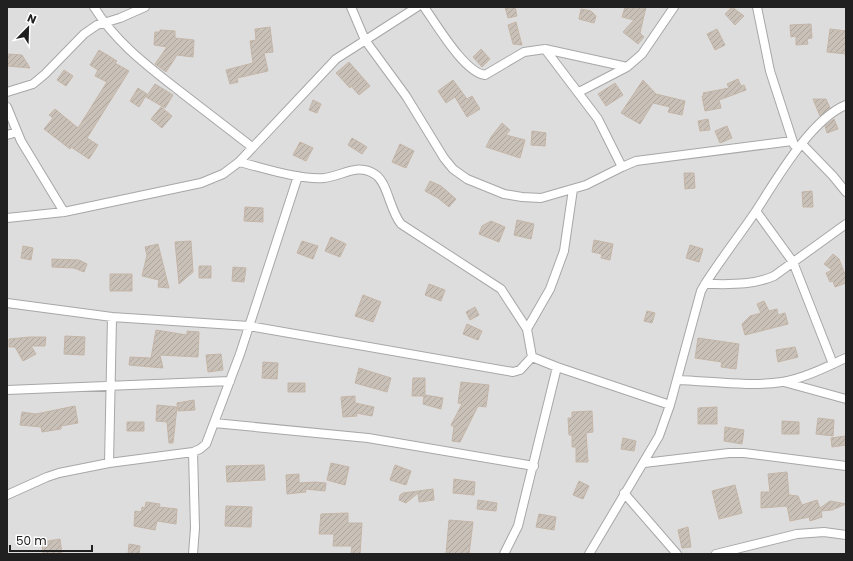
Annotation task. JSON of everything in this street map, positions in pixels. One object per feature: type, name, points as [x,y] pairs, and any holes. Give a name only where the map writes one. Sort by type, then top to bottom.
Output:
[{"type":"street","points":[[94,7],[103,22],[137,58],[252,148]]},
{"type":"street","points":[[7,92],[33,84],[45,74],[84,34],[103,22],[120,18],[145,7]]},
{"type":"street","points":[[351,7],[365,40],[406,96],[444,158],[453,169],[467,179],[504,194],[522,198],[541,198],[586,186],[622,167],[650,159],[737,150],[792,141]]},
{"type":"street","points":[[7,218],[64,212],[201,183],[223,174],[239,162],[320,74],[336,59],[417,7]]},
{"type":"street","points":[[424,7],[453,48],[478,74],[485,75],[524,52],[545,49],[627,67]]},
{"type":"street","points":[[579,92],[627,67],[642,54],[674,7]]},
{"type":"street","points":[[757,7],[770,71],[796,153]]},
{"type":"street","points":[[545,49],[598,119],[622,167]]},
{"type":"street","points":[[589,554],[659,436],[670,405],[701,291],[705,284],[756,211],[780,172],[822,120],[846,105]]},
{"type":"street","points":[[7,107],[17,132],[64,212]]},
{"type":"street","points":[[7,135],[17,132]]},
{"type":"street","points":[[802,145],[833,176],[846,192]]},
{"type":"street","points":[[7,304],[112,317],[249,326],[513,372],[520,370],[532,356],[528,330],[501,290],[401,224],[394,216],[384,186],[378,176],[365,169],[350,169],[324,178],[298,176],[239,162]]},
{"type":"street","points":[[7,495],[47,477],[109,463],[193,452],[206,444],[249,326],[298,176]]},
{"type":"street","points":[[528,330],[550,289],[564,251],[573,189]]},
{"type":"street","points":[[756,211],[793,262],[833,364]]},
{"type":"street","points":[[705,284],[751,284],[774,276],[846,224]]},
{"type":"street","points":[[109,463],[112,317]]},
{"type":"street","points":[[532,356],[557,367],[670,405]]},
{"type":"street","points":[[677,380],[756,384],[783,382],[808,375],[846,358]]},
{"type":"street","points":[[504,554],[518,526],[534,466],[557,367]]},
{"type":"street","points":[[7,390],[230,381]]},
{"type":"street","points":[[783,382],[846,399]]},
{"type":"street","points":[[214,423],[368,438],[534,466]]},
{"type":"street","points":[[193,452],[195,528],[193,554]]},
{"type":"street","points":[[644,463],[729,453],[744,453],[846,466]]},
{"type":"street","points":[[624,493],[677,554]]},
{"type":"street","points":[[716,554],[797,534],[824,532],[846,535]]},
{"type":"shaded area","points":[[7,7],[846,7],[846,554],[7,554]]},
{"type":"building","points":[[505,7],[515,7],[517,16],[508,18]]},
{"type":"building","points":[[625,7],[646,7],[640,33],[644,37],[638,44],[623,32],[634,20],[622,17]]},
{"type":"building","points":[[732,7],[744,16],[735,25],[725,14]]},
{"type":"building","points":[[581,9],[591,11],[596,16],[594,23],[579,19]]},
{"type":"building","points":[[516,22],[522,45],[513,44],[508,25]]},
{"type":"building","points":[[811,24],[812,38],[807,39],[808,44],[796,45],[796,36],[791,37],[790,25]]},
{"type":"building","points":[[270,27],[273,52],[264,53],[268,71],[237,78],[238,82],[230,84],[226,70],[253,63],[250,41],[256,40],[255,29]]},
{"type":"building","points":[[717,29],[725,45],[715,50],[707,34]]},
{"type":"building","points":[[830,29],[846,31],[846,54],[827,52]]},
{"type":"building","points":[[160,30],[175,31],[175,38],[194,40],[193,57],[177,55],[166,72],[155,64],[167,47],[154,45],[155,32],[160,32]]},
{"type":"building","points":[[481,49],[490,59],[482,67],[473,57]]},
{"type":"building","points":[[99,50],[117,61],[115,63],[129,71],[87,138],[98,145],[89,159],[71,147],[70,149],[44,129],[53,118],[49,115],[55,109],[78,128],[107,82],[95,76],[98,70],[90,65]]},
{"type":"building","points":[[7,54],[22,55],[30,68],[7,66]]},
{"type":"building","points":[[349,62],[370,86],[359,95],[336,73]]},
{"type":"building","points":[[64,70],[73,76],[66,86],[57,80]]},
{"type":"building","points":[[738,79],[741,86],[744,85],[746,90],[719,100],[721,108],[705,111],[702,96],[704,96],[703,93],[729,88],[727,84]]},
{"type":"building","points":[[453,80],[467,99],[472,96],[480,109],[467,117],[455,97],[446,103],[438,91]]},
{"type":"building","points":[[643,80],[656,94],[685,101],[682,115],[668,112],[670,107],[653,103],[640,124],[621,113]]},
{"type":"building","points":[[615,83],[623,95],[606,106],[598,94]]},
{"type":"building","points":[[155,84],[173,95],[165,108],[146,97]]},
{"type":"building","points":[[138,88],[147,94],[139,107],[130,101]]},
{"type":"building","points":[[813,99],[826,99],[830,108],[820,116]]},
{"type":"building","points":[[313,100],[321,104],[317,113],[309,110]]},
{"type":"building","points":[[161,107],[172,116],[162,128],[151,119]]},
{"type":"building","points":[[708,119],[710,130],[700,131],[698,121]]},
{"type":"building","points":[[834,119],[838,129],[827,133],[825,126]]},
{"type":"building","points":[[502,123],[510,130],[506,135],[525,140],[520,158],[486,147],[491,137]]},
{"type":"building","points":[[727,126],[732,138],[720,143],[715,131]]},
{"type":"building","points":[[532,131],[546,133],[545,146],[531,145]]},
{"type":"building","points":[[352,138],[367,147],[362,154],[348,145]]},
{"type":"building","points":[[300,142],[313,148],[306,161],[293,155]]},
{"type":"building","points":[[400,144],[414,151],[406,168],[392,162]]},
{"type":"building","points":[[684,173],[694,173],[695,188],[685,189]]},
{"type":"building","points":[[430,181],[441,186],[456,199],[449,207],[438,198],[425,191]]},
{"type":"building","points":[[812,191],[813,207],[803,207],[802,192]]},
{"type":"building","points":[[245,207],[263,208],[263,222],[244,221]]},
{"type":"building","points":[[517,220],[534,224],[531,239],[514,235]]},
{"type":"building","points":[[491,221],[505,227],[499,242],[479,234],[482,226]]},
{"type":"building","points":[[331,237],[346,244],[340,257],[325,251]]},
{"type":"building","points":[[594,240],[613,244],[610,260],[601,258],[602,254],[592,252]]},
{"type":"building","points":[[191,241],[193,272],[179,284],[175,242]]},
{"type":"building","points":[[302,241],[318,246],[313,259],[297,253]]},
{"type":"building","points":[[158,244],[169,288],[158,287],[159,280],[142,276],[147,255],[145,247]]},
{"type":"building","points":[[690,245],[703,249],[699,262],[686,258]]},
{"type":"building","points":[[23,246],[33,248],[31,260],[21,258]]},
{"type":"building","points":[[833,254],[839,259],[846,277],[846,283],[835,287],[833,281],[830,282],[826,273],[832,270],[824,264]]},
{"type":"building","points":[[52,259],[79,260],[87,264],[84,272],[74,268],[52,267]]},
{"type":"building","points":[[199,266],[211,266],[211,278],[199,278]]},
{"type":"building","points":[[233,267],[246,268],[244,282],[232,281]]},
{"type":"building","points":[[110,274],[132,274],[132,291],[110,291]]},
{"type":"building","points":[[429,284],[445,290],[441,301],[425,295]]},
{"type":"building","points":[[363,295],[381,302],[373,322],[355,316]]},
{"type":"building","points":[[764,301],[769,311],[777,309],[778,315],[785,313],[788,324],[745,335],[742,324],[750,316],[761,313],[757,304]]},
{"type":"building","points":[[475,307],[479,315],[470,320],[466,312]]},
{"type":"building","points":[[647,311],[655,313],[652,323],[644,321]]},
{"type":"building","points":[[467,324],[482,331],[478,340],[463,334]]},
{"type":"building","points":[[156,330],[187,335],[187,331],[199,332],[198,357],[160,355],[163,368],[129,365],[130,357],[151,358]]},
{"type":"building","points":[[65,336],[85,337],[84,355],[64,354]]},
{"type":"building","points":[[46,337],[45,346],[31,346],[36,354],[23,361],[15,347],[9,347],[9,339]]},
{"type":"building","points":[[698,338],[739,344],[736,369],[721,367],[722,362],[695,358]]},
{"type":"building","points":[[795,347],[798,357],[778,362],[776,350]]},
{"type":"building","points":[[221,354],[223,370],[208,372],[206,355]]},
{"type":"building","points":[[263,362],[278,363],[277,379],[262,378]]},
{"type":"building","points":[[359,368],[391,378],[387,392],[355,383]]},
{"type":"building","points":[[413,378],[425,378],[425,395],[443,398],[441,409],[423,404],[424,396],[412,396]]},
{"type":"building","points":[[461,382],[489,385],[486,407],[478,406],[460,442],[452,441],[454,427],[451,425],[462,404],[458,403]]},
{"type":"building","points":[[288,383],[305,383],[305,392],[288,392]]},
{"type":"building","points":[[355,396],[355,403],[374,407],[372,416],[356,413],[357,416],[343,417],[341,397]]},
{"type":"building","points":[[194,400],[195,410],[178,411],[177,403]]},
{"type":"building","points":[[157,405],[177,407],[173,443],[169,443],[167,422],[156,421]]},
{"type":"building","points":[[75,406],[78,423],[61,426],[61,429],[42,432],[41,427],[20,425],[22,412],[36,414]]},
{"type":"building","points":[[717,407],[717,424],[698,424],[698,408]]},
{"type":"building","points":[[592,411],[593,432],[586,433],[588,462],[576,462],[576,447],[572,447],[572,435],[569,435],[568,418],[572,418],[572,412]]},
{"type":"building","points":[[818,418],[834,420],[833,436],[816,434]]},
{"type":"building","points":[[782,421],[799,422],[799,434],[782,434]]},
{"type":"building","points":[[127,422],[144,422],[144,431],[127,431]]},
{"type":"building","points":[[725,427],[744,430],[742,444],[724,441]]},
{"type":"building","points":[[846,436],[846,445],[832,447],[831,438]]},
{"type":"building","points":[[623,438],[636,441],[634,451],[621,449]]},
{"type":"building","points":[[331,463],[349,467],[345,485],[327,480]]},
{"type":"building","points":[[264,465],[265,480],[227,482],[226,466]]},
{"type":"building","points":[[395,465],[411,471],[406,485],[390,480]]},
{"type":"building","points":[[787,472],[789,495],[798,496],[802,505],[817,500],[820,508],[830,501],[846,504],[832,510],[821,511],[822,517],[810,521],[809,517],[790,521],[787,506],[761,508],[761,492],[770,492],[768,474]]},
{"type":"building","points":[[299,474],[299,483],[326,483],[325,491],[305,489],[306,492],[287,494],[286,475]]},
{"type":"building","points":[[454,479],[475,482],[474,495],[453,493]]},
{"type":"building","points":[[579,481],[589,486],[583,499],[573,495]]},
{"type":"building","points":[[735,485],[742,513],[719,519],[712,491]]},
{"type":"building","points":[[433,489],[434,500],[419,502],[418,493],[406,503],[399,500],[400,495],[403,493]]},
{"type":"building","points":[[478,500],[497,503],[496,511],[477,509]]},
{"type":"building","points":[[146,502],[160,504],[159,507],[177,509],[176,524],[157,521],[155,530],[134,526],[135,511],[141,512],[142,507],[145,508]]},
{"type":"building","points":[[226,506],[252,507],[251,527],[225,526]]},
{"type":"building","points":[[348,513],[348,523],[362,523],[360,554],[351,554],[352,546],[333,546],[334,534],[319,534],[321,514]]},
{"type":"building","points":[[539,514],[556,517],[554,530],[536,527]]},
{"type":"building","points":[[449,520],[473,522],[469,554],[446,554]]},
{"type":"building","points":[[688,527],[691,547],[682,548],[678,530]]},
{"type":"building","points":[[60,539],[62,554],[43,554],[42,542]]},
{"type":"building","points":[[129,544],[140,546],[139,554],[128,554]]}]
